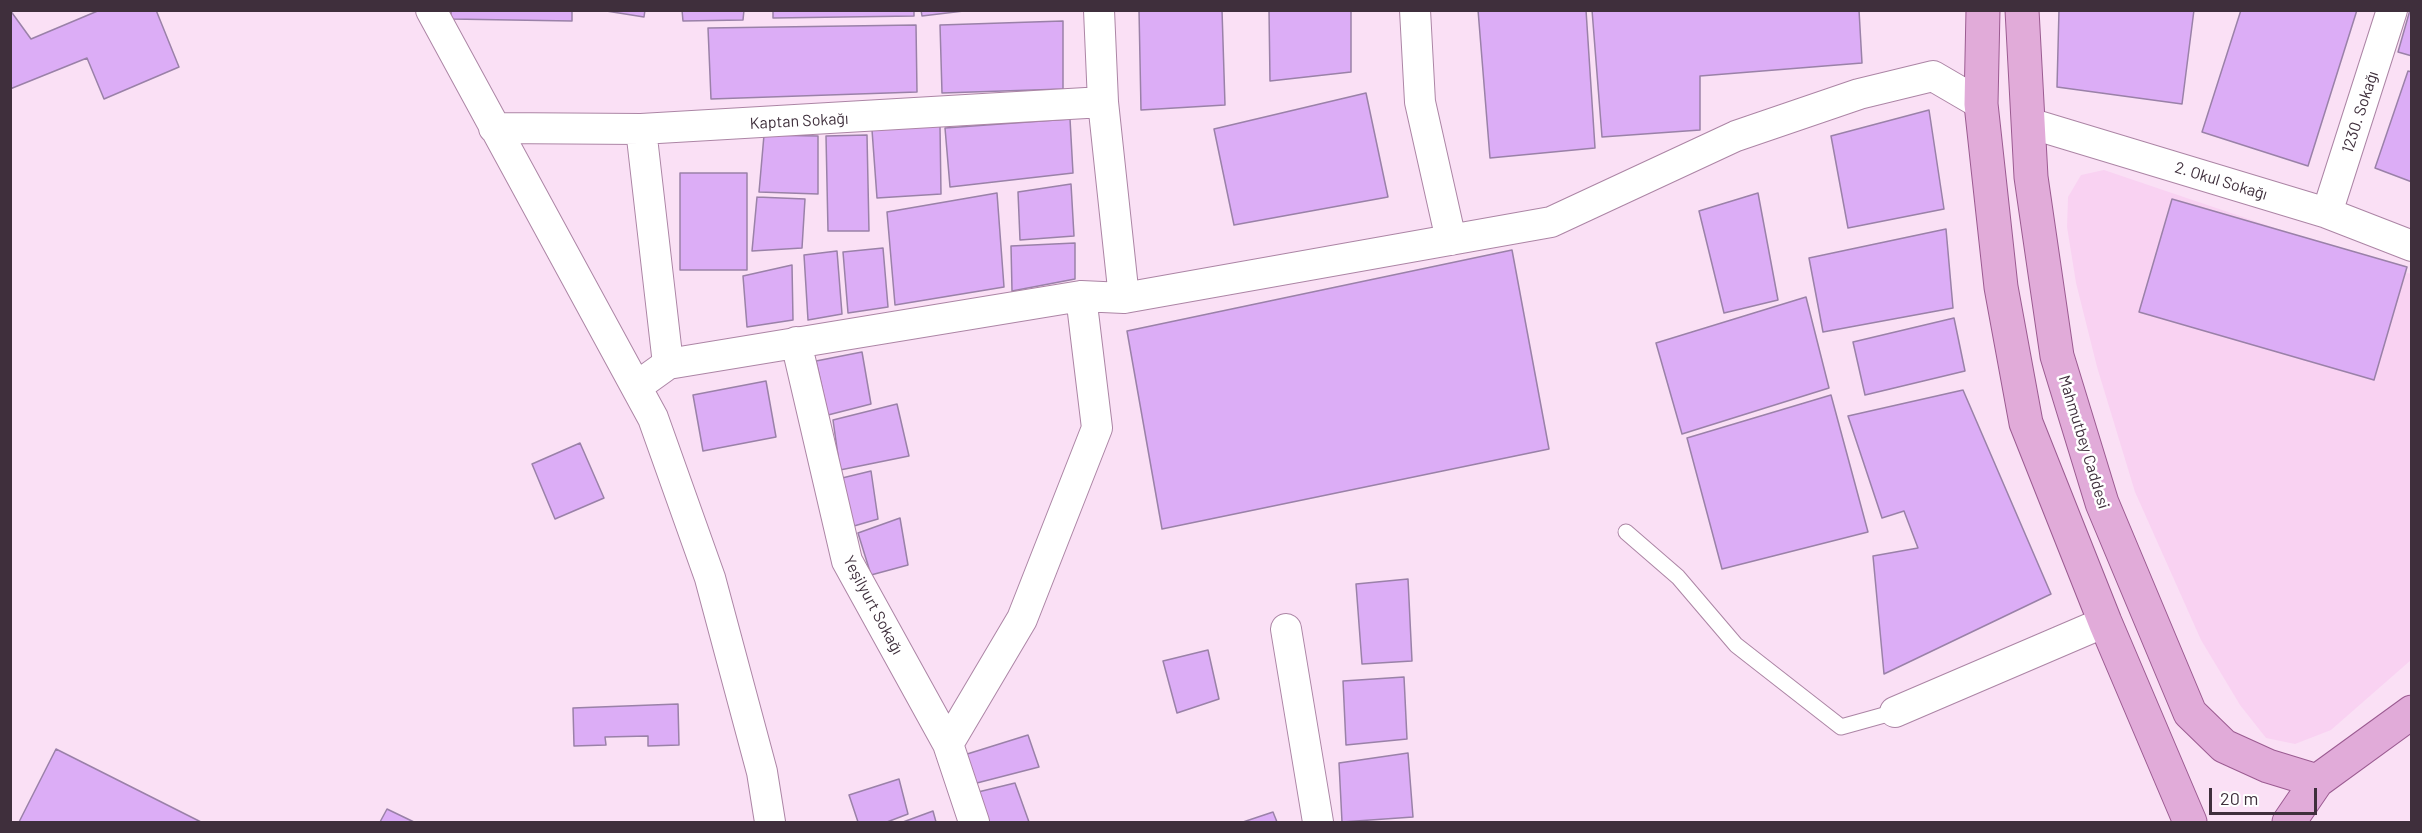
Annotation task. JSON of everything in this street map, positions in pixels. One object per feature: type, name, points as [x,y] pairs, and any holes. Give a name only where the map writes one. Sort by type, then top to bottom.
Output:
[{"type":"main road","points":[[1983,10],[1981,104],[2001,287],[2026,423],[2105,621],[2190,822]]},
{"type":"main road","name":"Mahmutbey Caddesi","points":[[2022,10],[2031,177],[2057,356],[2102,503],[2190,713],[2224,746],[2268,766],[2317,781]]},
{"type":"main road","points":[[2289,822],[2317,781],[2412,712]]},
{"type":"street","points":[[431,10],[652,418],[710,578],[762,772],[770,822]]},
{"type":"street","points":[[1099,10],[1104,102],[1124,298]]},
{"type":"street","points":[[1415,10],[1420,102],[1451,240]]},
{"type":"street","name":"1230. Sokağı","points":[[2327,213],[2392,10]]},
{"type":"street","points":[[636,387],[668,364],[1081,296],[1124,298],[1551,222],[1736,136],[1869,91],[1933,76],[1981,104]]},
{"type":"street","name":"Kaptan Sokağı","points":[[494,128],[641,129],[1104,102]]},
{"type":"street","name":"2. Okul Sokağı","points":[[2029,123],[2327,213],[2412,246]]},
{"type":"street","points":[[641,129],[668,364]]},
{"type":"street","points":[[948,744],[1022,619],[1097,428],[1081,296]]},
{"type":"street","name":"Yeşilyurt Sokağı","points":[[796,342],[846,561],[948,744],[974,822]]},
{"type":"street","points":[[1895,712],[2105,621]]},
{"type":"street","points":[[1286,629],[1318,822]]},
{"type":"lane","points":[[1626,532],[1678,577],[1736,645],[1841,727],[1895,712]]},
{"type":"shaded area","points":[[2104,170],[2411,274],[2411,660],[2331,730],[2295,744],[2266,738],[2240,705],[2201,640],[2135,492],[2097,367],[2076,283],[2067,227],[2068,197],[2081,175]]},
{"type":"building","points":[[10,10],[31,39],[100,10],[156,10],[179,67],[104,99],[87,58],[10,89]]},
{"type":"building","points":[[451,10],[572,10],[572,21],[451,19]]},
{"type":"building","points":[[600,10],[645,10],[644,17]]},
{"type":"building","points":[[682,10],[744,10],[743,20],[683,21]]},
{"type":"building","points":[[773,10],[914,10],[914,16],[773,18]]},
{"type":"building","points":[[921,10],[972,10],[922,16]]},
{"type":"building","points":[[1139,10],[1222,10],[1225,105],[1141,110]]},
{"type":"building","points":[[1269,10],[1351,10],[1351,72],[1270,81]]},
{"type":"building","points":[[1478,10],[1586,10],[1595,148],[1490,158]]},
{"type":"building","points":[[1592,10],[1859,10],[1862,63],[1700,76],[1700,130],[1602,137]]},
{"type":"building","points":[[2059,10],[2194,10],[2182,104],[2057,87]]},
{"type":"building","points":[[2241,10],[2357,10],[2308,166],[2202,132]]},
{"type":"building","points":[[2410,10],[2412,10],[2412,56],[2398,52]]},
{"type":"building","points":[[1063,21],[1063,89],[942,93],[940,25]]},
{"type":"building","points":[[916,25],[917,92],[711,99],[708,28]]},
{"type":"building","points":[[2408,71],[2412,72],[2412,182],[2375,168]]},
{"type":"building","points":[[1366,93],[1388,197],[1234,225],[1214,129]]},
{"type":"building","points":[[1929,110],[1944,209],[1848,228],[1831,136]]},
{"type":"building","points":[[1070,119],[1073,173],[950,187],[945,128]]},
{"type":"building","points":[[940,126],[941,194],[877,198],[872,130]]},
{"type":"building","points":[[764,135],[818,136],[818,194],[759,192]]},
{"type":"building","points":[[867,135],[869,231],[828,231],[826,136]]},
{"type":"building","points":[[680,173],[747,173],[747,270],[680,270]]},
{"type":"building","points":[[1071,184],[1074,236],[1020,240],[1018,192]]},
{"type":"building","points":[[997,193],[1004,287],[895,305],[887,212]]},
{"type":"building","points":[[1758,193],[1778,300],[1724,313],[1699,211]]},
{"type":"building","points":[[757,197],[805,199],[802,248],[752,251]]},
{"type":"building","points":[[2172,199],[2407,267],[2374,380],[2139,312]]},
{"type":"building","points":[[1946,229],[1953,308],[1823,332],[1809,258]]},
{"type":"building","points":[[1075,243],[1075,279],[1012,291],[1011,246]]},
{"type":"building","points":[[883,248],[888,307],[848,313],[843,252]]},
{"type":"building","points":[[1512,250],[1549,449],[1162,529],[1127,331]]},
{"type":"building","points":[[837,251],[842,314],[808,320],[804,255]]},
{"type":"building","points":[[792,265],[793,320],[747,327],[743,276]]},
{"type":"building","points":[[1806,297],[1829,388],[1682,434],[1656,343]]},
{"type":"building","points":[[1954,318],[1965,371],[1865,395],[1853,342]]},
{"type":"building","points":[[862,352],[871,404],[828,415],[816,361]]},
{"type":"building","points":[[766,381],[776,437],[703,451],[693,395]]},
{"type":"building","points":[[1963,390],[2051,594],[1884,674],[1873,556],[1918,548],[1904,511],[1882,518],[1848,416]]},
{"type":"building","points":[[1831,395],[1868,532],[1722,569],[1687,438]]},
{"type":"building","points":[[897,404],[909,456],[840,470],[833,420]]},
{"type":"building","points":[[580,443],[604,498],[555,519],[532,464]]},
{"type":"building","points":[[871,471],[878,519],[854,526],[838,479]]},
{"type":"building","points":[[900,518],[908,565],[871,575],[858,533]]},
{"type":"building","points":[[1408,579],[1412,661],[1362,664],[1356,584]]},
{"type":"building","points":[[1208,650],[1219,699],[1177,713],[1163,661]]},
{"type":"building","points":[[1404,677],[1407,739],[1346,745],[1343,681]]},
{"type":"building","points":[[678,704],[679,745],[648,746],[648,736],[605,737],[606,745],[574,746],[573,708]]},
{"type":"building","points":[[1028,735],[1039,767],[973,784],[964,755]]},
{"type":"building","points":[[56,749],[201,822],[19,822]]},
{"type":"building","points":[[1408,753],[1413,817],[1342,822],[1339,763]]},
{"type":"building","points":[[899,779],[908,814],[887,822],[858,822],[849,795]]},
{"type":"building","points":[[1015,783],[1029,822],[985,822],[974,793]]},
{"type":"building","points":[[387,809],[414,822],[380,822]]},
{"type":"building","points":[[933,811],[936,822],[903,822]]},
{"type":"building","points":[[1273,812],[1277,822],[1243,822]]}]
